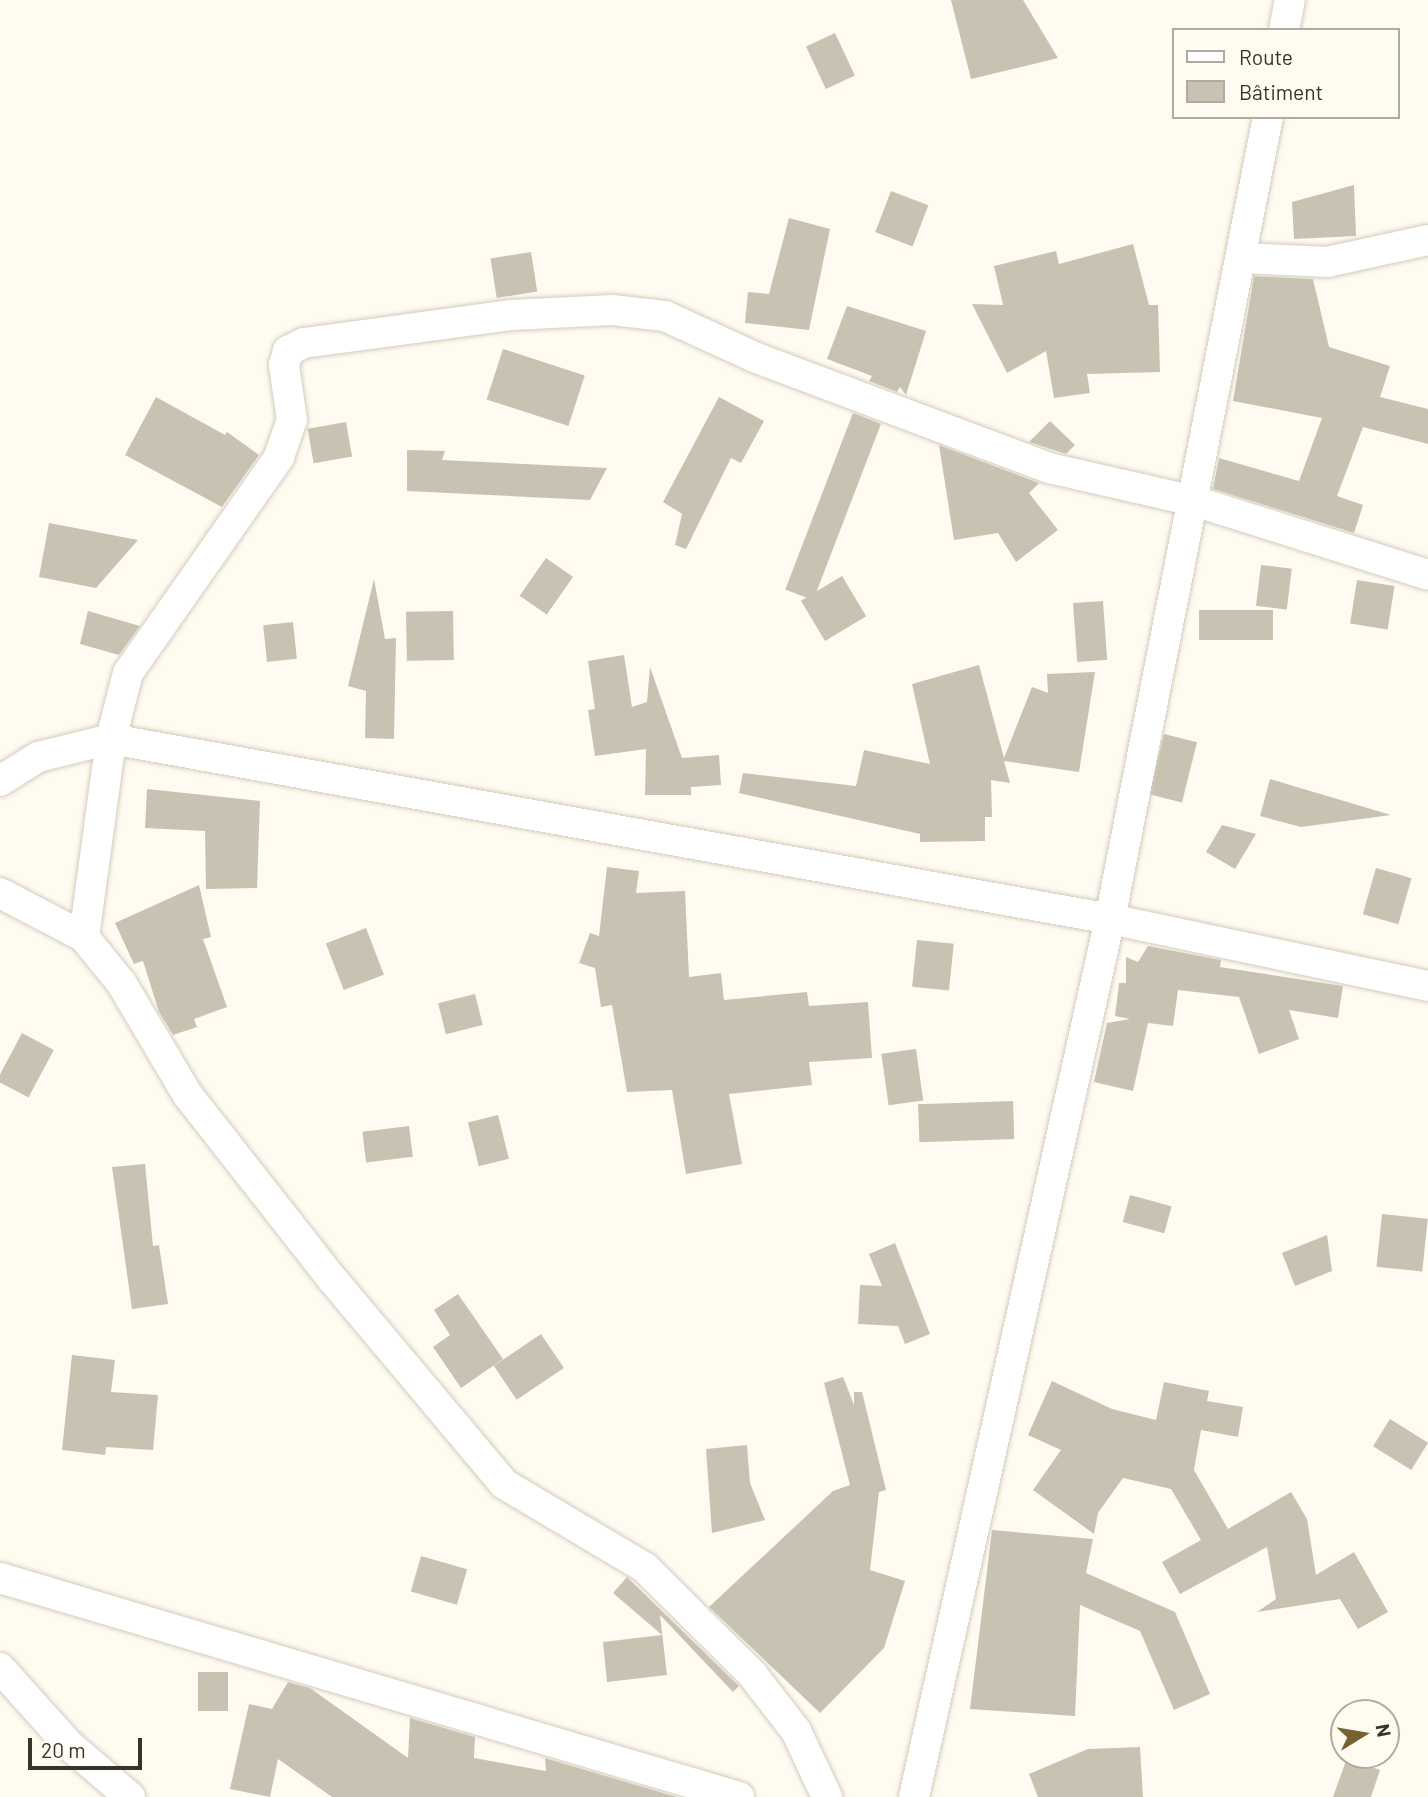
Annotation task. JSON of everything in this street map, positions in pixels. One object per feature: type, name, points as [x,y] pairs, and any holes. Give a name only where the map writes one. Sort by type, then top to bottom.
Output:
[{"type":"street","points":[[1284,28],[1290,0]]},
{"type":"street","points":[[914,1797],[1110,919],[1268,119]]},
{"type":"street","points":[[1242,258],[1327,262],[1428,240]]},
{"type":"street","points":[[84,937],[111,739],[128,673],[233,527],[283,449],[292,420],[284,365],[288,351],[304,343],[512,315],[612,310],[665,316],[766,362],[1049,468],[1194,501],[1428,575]]},
{"type":"street","points":[[0,781],[38,757],[111,739],[1110,919],[1428,986]]},
{"type":"street","points":[[0,893],[84,937],[122,984],[187,1094],[333,1280],[504,1484],[644,1567],[752,1674],[796,1731],[827,1797]]},
{"type":"street","points":[[0,1578],[739,1797]]},
{"type":"street","points":[[0,1668],[70,1746],[130,1797]]},
{"type":"building","points":[[951,0],[1023,0],[1058,58],[971,79]]},
{"type":"building","points":[[835,33],[855,76],[826,89],[806,47]]},
{"type":"building","points":[[1354,185],[1356,236],[1294,239],[1292,202]]},
{"type":"building","points":[[891,191],[928,205],[913,246],[875,232]]},
{"type":"building","points":[[789,218],[830,229],[809,330],[745,323],[748,292],[769,294]]},
{"type":"building","points":[[1133,244],[1149,305],[1158,305],[1160,372],[1087,374],[1090,393],[1054,398],[1046,351],[1007,373],[972,304],[1003,305],[994,266],[1056,251],[1059,264]]},
{"type":"building","points":[[531,252],[537,292],[497,298],[491,258]]},
{"type":"building","points":[[1254,276],[1313,279],[1329,347],[1390,366],[1380,397],[1428,409],[1428,444],[1363,427],[1337,496],[1363,505],[1354,533],[1213,489],[1219,458],[1299,481],[1322,418],[1233,401]]},
{"type":"building","points":[[847,306],[926,331],[906,395],[900,387],[897,392],[869,381],[872,376],[827,359]]},
{"type":"building","points":[[503,349],[585,376],[568,426],[487,399]]},
{"type":"building","points":[[156,397],[225,435],[227,432],[259,455],[222,507],[125,455]]},
{"type":"building","points":[[719,397],[764,421],[741,463],[731,458],[686,549],[675,545],[682,514],[663,502]]},
{"type":"building","points":[[853,413],[881,424],[813,600],[785,589]]},
{"type":"building","points":[[1050,421],[1075,445],[1066,454],[1029,442]]},
{"type":"building","points":[[346,422],[352,456],[314,463],[308,429]]},
{"type":"building","points":[[939,445],[1039,483],[1029,493],[1058,530],[1016,562],[998,533],[954,540]]},
{"type":"building","points":[[407,450],[445,451],[442,460],[607,468],[590,500],[407,491]]},
{"type":"building","points":[[49,523],[138,540],[96,588],[39,577]]},
{"type":"building","points":[[546,558],[573,577],[547,615],[520,596]]},
{"type":"building","points":[[1261,565],[1292,569],[1287,609],[1256,606]]},
{"type":"building","points":[[842,576],[866,616],[825,641],[801,601]]},
{"type":"building","points":[[374,579],[385,639],[396,638],[394,739],[365,738],[366,691],[348,686]]},
{"type":"building","points":[[1357,580],[1395,586],[1388,629],[1350,623]]},
{"type":"building","points":[[1103,601],[1107,660],[1077,662],[1073,603]]},
{"type":"building","points":[[1199,610],[1273,610],[1273,640],[1199,640]]},
{"type":"building","points":[[88,611],[140,626],[119,655],[80,644]]},
{"type":"building","points":[[453,611],[454,660],[407,661],[406,612]]},
{"type":"building","points":[[293,622],[297,659],[267,662],[263,625]]},
{"type":"building","points":[[624,655],[632,707],[647,702],[650,667],[682,758],[719,755],[721,785],[691,787],[691,795],[645,795],[646,749],[595,756],[588,710],[595,709],[588,661]]},
{"type":"building","points":[[979,665],[1004,758],[1032,687],[1048,693],[1047,674],[1095,672],[1079,772],[1004,761],[1010,783],[991,780],[992,817],[985,817],[985,841],[920,842],[920,834],[739,793],[743,773],[856,786],[864,750],[930,764],[912,684]]},
{"type":"building","points":[[1164,734],[1197,742],[1182,802],[1149,794]]},
{"type":"building","points":[[1270,779],[1391,815],[1301,827],[1260,816]]},
{"type":"building","points":[[147,789],[260,801],[257,888],[206,889],[205,831],[145,828]]},
{"type":"building","points":[[1222,825],[1256,834],[1235,869],[1206,852]]},
{"type":"building","points":[[607,867],[639,871],[636,893],[685,891],[689,977],[721,973],[724,1000],[807,992],[809,1006],[868,1002],[872,1058],[809,1062],[812,1085],[729,1094],[742,1164],[686,1174],[672,1090],[627,1092],[612,1005],[601,1007],[595,968],[579,963],[590,933],[599,936]]},
{"type":"building","points":[[1376,868],[1412,878],[1398,924],[1363,914]]},
{"type":"building","points":[[199,885],[211,937],[203,939],[227,1007],[194,1019],[197,1027],[173,1035],[159,1012],[143,961],[134,964],[115,923]]},
{"type":"building","points":[[366,928],[384,975],[344,990],[326,943]]},
{"type":"building","points":[[917,940],[954,944],[949,991],[912,987]]},
{"type":"building","points":[[1148,946],[1221,960],[1220,967],[1343,986],[1338,1018],[1289,1010],[1299,1039],[1259,1054],[1239,997],[1178,990],[1173,1026],[1148,1023],[1133,1091],[1094,1082],[1107,1023],[1130,1019],[1115,1016],[1119,983],[1126,983],[1126,957],[1138,962]]},
{"type":"building","points":[[475,994],[483,1025],[446,1034],[438,1003]]},
{"type":"building","points":[[22,1033],[54,1050],[28,1098],[0,1082],[0,1074]]},
{"type":"building","points":[[916,1049],[923,1100],[889,1105],[881,1054]]},
{"type":"building","points":[[1013,1101],[1014,1139],[919,1142],[918,1104]]},
{"type":"building","points":[[498,1115],[509,1159],[479,1166],[468,1122]]},
{"type":"building","points":[[409,1126],[413,1157],[366,1162],[362,1132]]},
{"type":"building","points":[[145,1164],[153,1246],[159,1245],[168,1304],[132,1309],[112,1167]]},
{"type":"building","points":[[1130,1195],[1172,1206],[1164,1233],[1123,1222]]},
{"type":"building","points":[[1382,1214],[1428,1219],[1422,1272],[1376,1267]]},
{"type":"building","points":[[1327,1235],[1332,1271],[1295,1286],[1282,1253]]},
{"type":"building","points":[[895,1243],[930,1334],[905,1344],[898,1326],[858,1324],[860,1285],[882,1286],[869,1254]]},
{"type":"building","points":[[458,1294],[503,1359],[461,1388],[433,1347],[450,1335],[434,1310]]},
{"type":"building","points":[[541,1334],[564,1368],[517,1400],[494,1366]]},
{"type":"building","points":[[72,1355],[115,1360],[111,1392],[158,1395],[153,1450],[106,1447],[105,1455],[62,1450]]},
{"type":"building","points":[[843,1377],[854,1405],[854,1392],[862,1392],[886,1490],[879,1492],[870,1570],[905,1581],[884,1648],[820,1713],[709,1607],[833,1491],[850,1485],[824,1383]]},
{"type":"building","points":[[1052,1381],[1112,1409],[1156,1420],[1164,1382],[1209,1391],[1207,1401],[1243,1407],[1238,1437],[1201,1430],[1194,1470],[1228,1529],[1291,1492],[1307,1519],[1316,1575],[1354,1552],[1388,1612],[1358,1629],[1340,1599],[1257,1612],[1276,1599],[1267,1547],[1180,1594],[1162,1562],[1201,1540],[1171,1489],[1123,1478],[1098,1513],[1094,1534],[1033,1490],[1061,1450],[1028,1435]]},
{"type":"building","points":[[1390,1419],[1428,1443],[1411,1470],[1373,1446]]},
{"type":"building","points":[[747,1445],[750,1483],[765,1520],[712,1533],[706,1449]]},
{"type":"building","points":[[992,1530],[1093,1539],[1086,1573],[1175,1612],[1210,1694],[1174,1710],[1140,1631],[1080,1605],[1075,1716],[970,1709]]},
{"type":"building","points":[[421,1556],[467,1569],[457,1605],[411,1592]]},
{"type":"building","points":[[627,1577],[739,1686],[733,1692],[660,1615],[667,1675],[607,1682],[603,1642],[662,1635],[613,1593]]},
{"type":"building","points":[[198,1672],[228,1672],[228,1711],[198,1711]]},
{"type":"building","points":[[288,1682],[310,1688],[408,1758],[410,1718],[475,1737],[474,1758],[546,1771],[545,1758],[677,1797],[332,1797],[278,1759],[270,1797],[230,1789],[249,1704],[272,1709]]},
{"type":"building","points":[[1140,1747],[1143,1797],[1038,1797],[1029,1774],[1088,1749]]},
{"type":"building","points":[[1343,1769],[1380,1770],[1371,1797],[1333,1797]]}]
